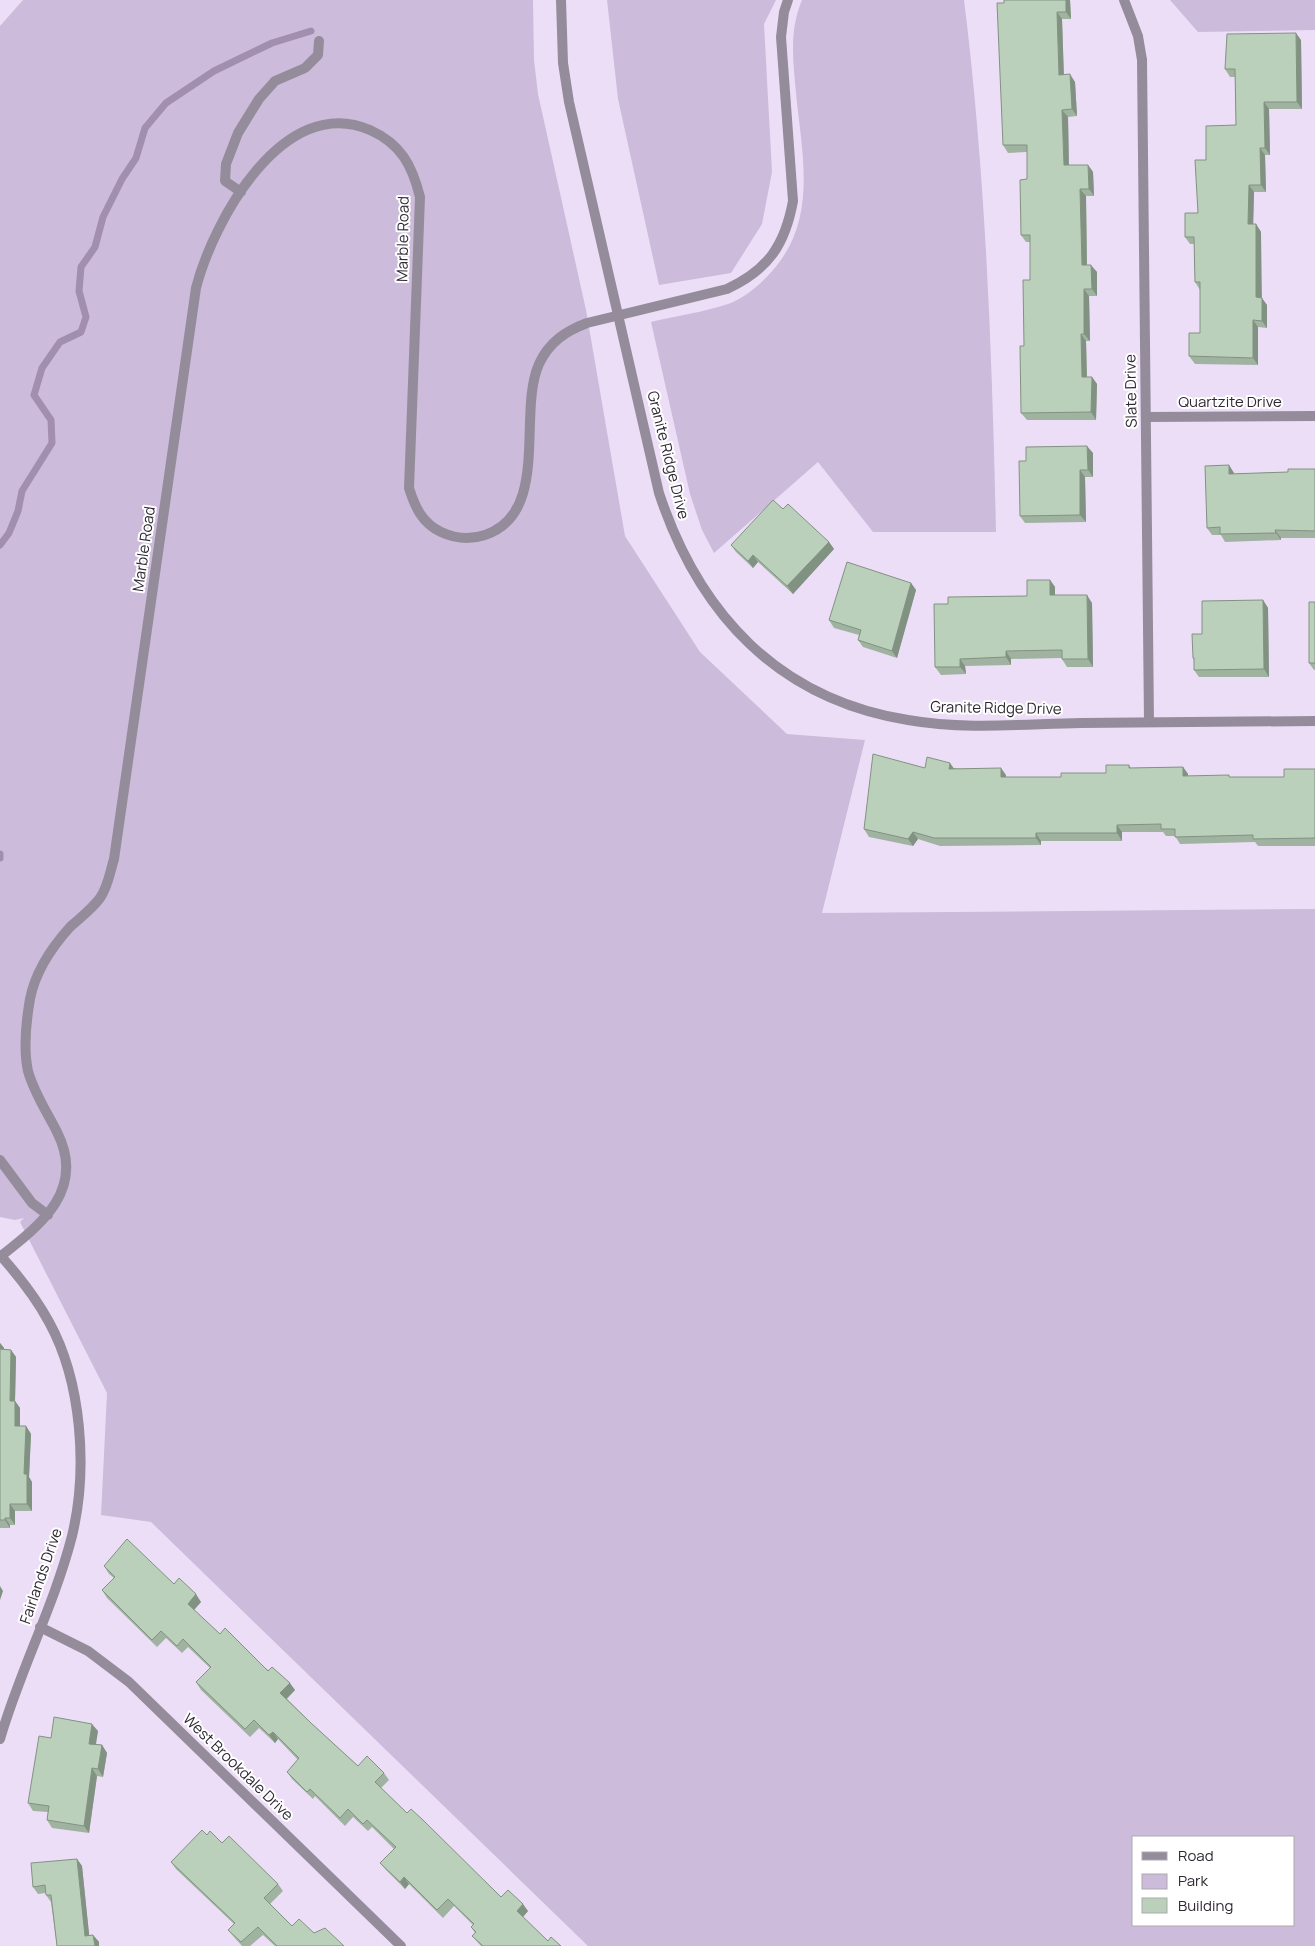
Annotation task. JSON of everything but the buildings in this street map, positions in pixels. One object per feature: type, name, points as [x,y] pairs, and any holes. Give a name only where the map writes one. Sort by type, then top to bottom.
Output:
[{"type":"street","name":"Granite Ridge Drive","points":[[561,0],[564,63],[569,102],[659,492],[671,529],[689,566],[714,606],[742,637],[771,663],[805,686],[844,704],[910,721],[968,725],[1315,721]]},
{"type":"street","name":"Marble Road","points":[[1,1256],[29,1234],[48,1215],[60,1198],[66,1181],[67,1164],[64,1147],[38,1098],[28,1071],[26,1024],[30,996],[39,973],[52,949],[100,898],[114,859],[196,288],[203,260],[214,235],[241,192],[269,158],[286,142],[304,130],[324,125],[344,124],[363,127],[383,136],[401,152],[414,173],[420,196],[409,488],[414,506],[425,522],[454,538],[474,539],[493,532],[507,523],[519,506],[526,482],[533,384],[539,364],[551,344],[570,330],[618,314],[727,289],[748,280],[766,264],[779,246],[789,224],[793,201],[781,37],[784,12],[788,0]]},
{"type":"street","name":"Slate Drive","points":[[1124,0],[1138,36],[1142,60],[1148,722]]},
{"type":"street","points":[[241,192],[225,181],[226,164],[238,133],[259,99],[275,81],[305,68],[318,55],[318,41]]},
{"type":"street","name":"Quartzite Drive","points":[[1146,417],[1315,416]]},
{"type":"street","points":[[0,1160],[32,1203],[48,1215]]},
{"type":"street","name":"Fairlands Drive","points":[[0,1739],[11,1703],[72,1536],[79,1494],[81,1452],[74,1398],[66,1362],[50,1323],[28,1290],[1,1256]]},
{"type":"street","name":"West Brookdale Drive","points":[[40,1627],[88,1651],[129,1682],[402,1946]]},
{"type":"green space","points":[[23,0],[533,0],[534,60],[538,94],[586,310],[625,536],[700,652],[787,734],[865,740],[822,913],[1315,909],[1315,1946],[588,1946],[151,1522],[101,1515],[107,1393],[20,1222],[24,1218],[15,1220],[0,1217],[0,26]]},
{"type":"green space","points":[[607,0],[776,0],[764,24],[772,172],[762,224],[731,273],[659,285],[618,99]]},
{"type":"green space","points":[[802,0],[964,0],[978,132],[987,265],[996,532],[873,532],[818,462],[714,553],[702,530],[690,494],[651,322],[735,301],[753,290],[773,270],[787,250],[796,230],[802,208],[804,186],[793,58],[795,23]]},
{"type":"green space","points":[[1170,0],[1315,0],[1315,30],[1198,32]]},
{"type":"waterway","points":[[0,545],[9,533],[18,511],[22,491],[52,443],[51,420],[34,395],[42,368],[60,342],[81,332],[86,317],[79,291],[81,267],[95,247],[103,217],[122,179],[136,158],[145,128],[166,103],[214,71],[272,43],[311,31]]}]
